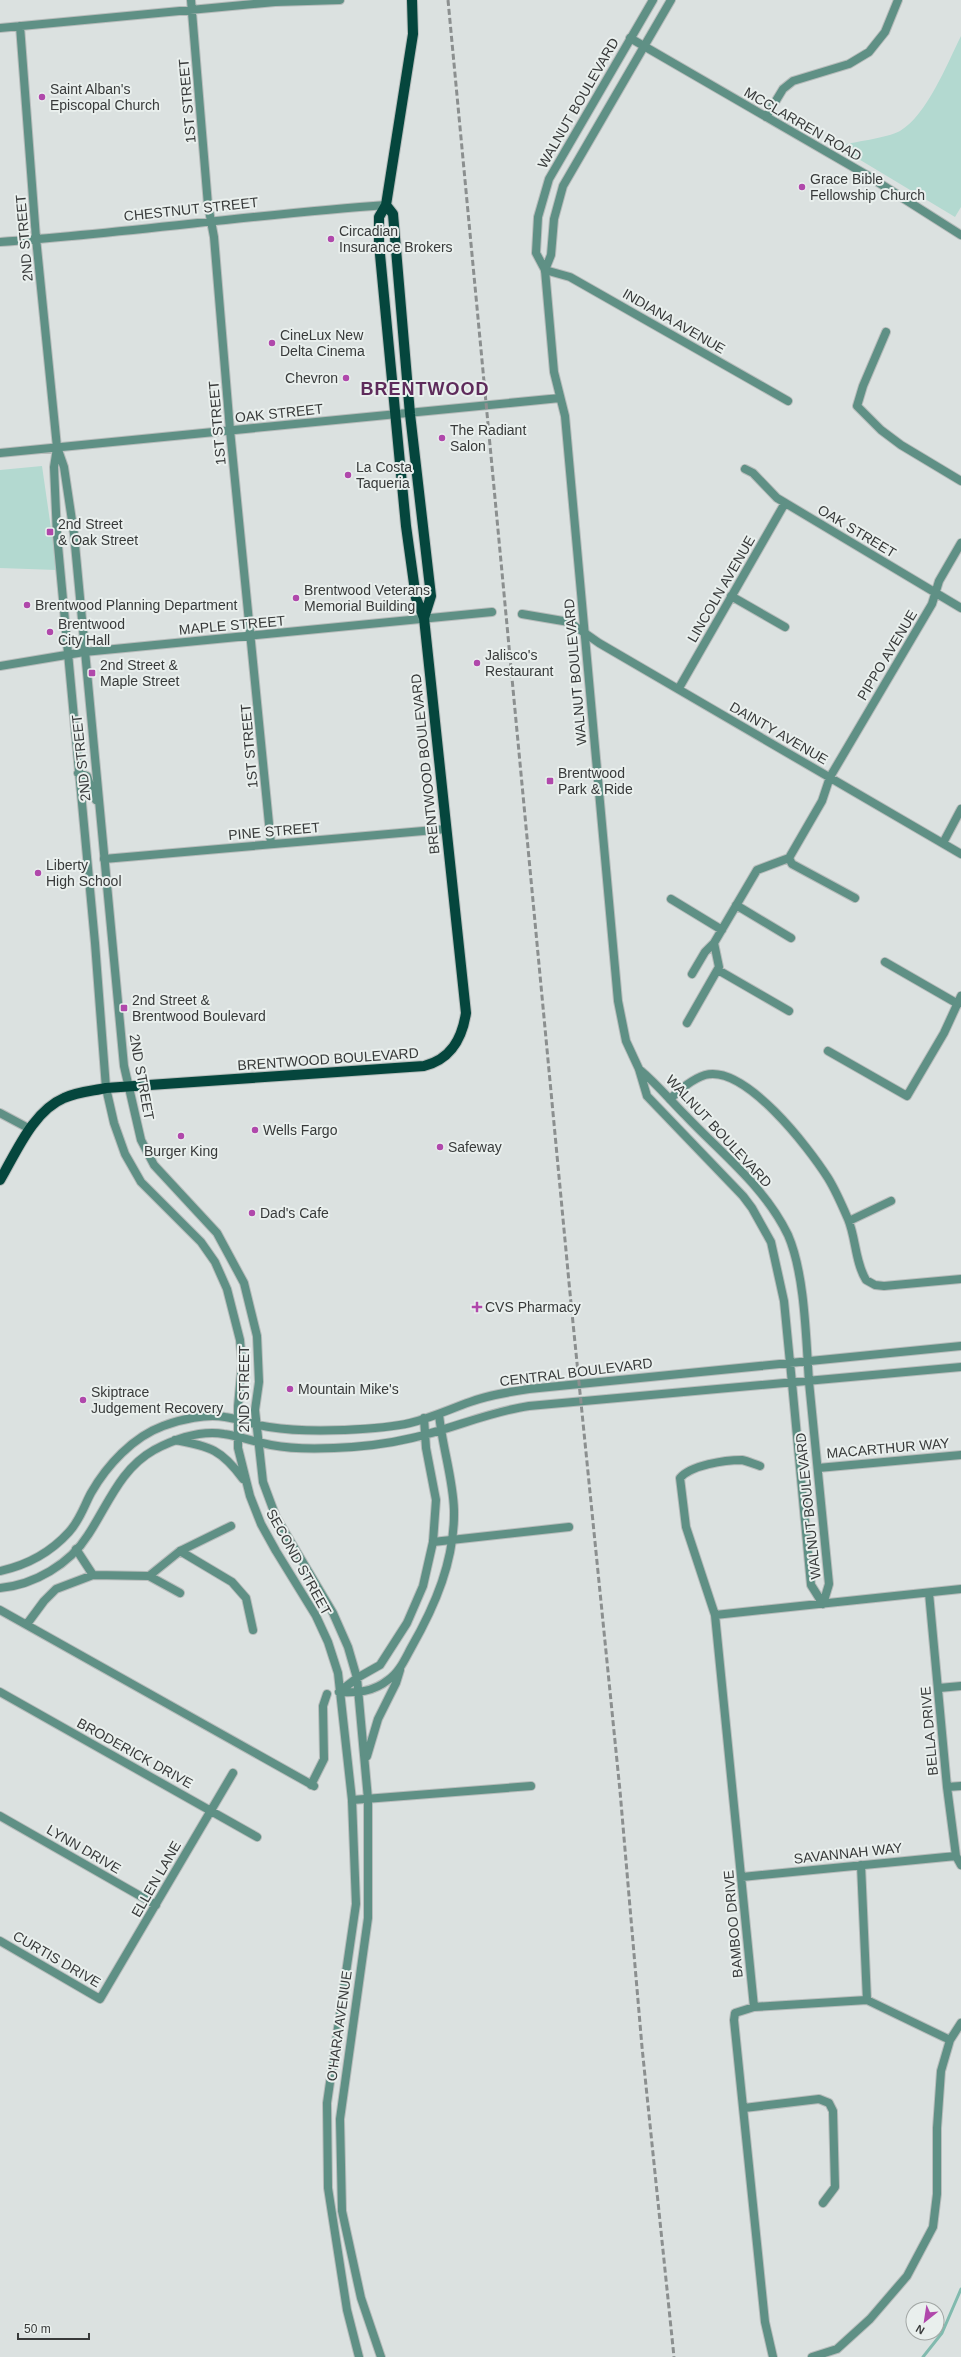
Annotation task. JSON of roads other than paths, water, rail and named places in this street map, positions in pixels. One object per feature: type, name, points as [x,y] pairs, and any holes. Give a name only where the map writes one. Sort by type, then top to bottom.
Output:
[{"type":"main road","name":"BRENTWOOD BOULEVARD","points":[[0,1180],[30,1130],[48,1107],[62,1098],[106,1088],[424,1066],[435,1063],[446,1056],[455,1048],[459,1038],[466,1013],[424,618],[416,598],[406,526],[397,415],[379,244],[379,217],[386,205],[412,34],[412,0]]},
{"type":"main road","name":"BRENTWOOD BOULEVARD","points":[[386,205],[393,214],[394,247],[410,414],[431,596],[424,618]]},
{"type":"street","name":"1ST STREET","points":[[191,0],[230,430],[252,637],[271,844]]},
{"type":"street","points":[[0,28],[275,2],[340,0]]},
{"type":"street","name":"WALNUT BOULEVARD","points":[[652,0],[549,179],[538,217],[536,253],[545,270],[554,372],[565,416],[618,1001],[626,1041],[639,1069],[646,1096],[730,1181],[752,1208],[761,1222],[777,1263],[784,1301],[811,1584],[823,1604]]},
{"type":"street","name":"WALNUT BOULEVARD","points":[[545,270],[551,255],[554,219],[563,186],[671,0]]},
{"type":"street","points":[[766,117],[783,89],[793,81],[849,64],[869,52],[885,32],[898,0]]},
{"type":"street","name":"2ND STREET","points":[[20,26],[36,238],[57,447],[64,467],[74,534],[98,802],[127,1087],[141,1140],[154,1165],[217,1233],[244,1283],[257,1336],[259,1382],[254,1410],[263,1482],[276,1517],[333,1612],[348,1647],[358,1678]]},
{"type":"street","name":"MCCLARREN ROAD","points":[[630,38],[865,174],[961,235]]},
{"type":"street","name":"CHESTNUT STREET","points":[[0,242],[211,221],[294,211],[386,205]]},
{"type":"street","name":"INDIANA AVENUE","points":[[545,270],[570,277],[788,401]]},
{"type":"street","points":[[886,332],[863,386],[857,406],[881,430],[901,445],[961,481]]},
{"type":"street","name":"OAK STREET","points":[[0,453],[410,414],[487,404],[560,398]]},
{"type":"street","name":"2ND STREET","points":[[57,447],[54,467],[57,535],[95,943],[106,1088],[114,1123],[125,1154],[141,1182],[201,1242],[214,1262],[227,1289],[235,1315],[242,1363],[237,1420]]},
{"type":"street","name":"OAK STREET","points":[[745,469],[752,473],[777,498],[961,608]]},
{"type":"street","name":"LINCOLN AVENUE","points":[[678,688],[785,503]]},
{"type":"street","name":"PIPPO AVENUE","points":[[789,858],[822,801],[830,777],[932,604],[939,582],[961,543]]},
{"type":"street","points":[[731,596],[785,627]]},
{"type":"street","name":"MAPLE STREET","points":[[0,666],[84,652],[252,637],[492,612]]},
{"type":"street","points":[[522,614],[569,622],[585,633]]},
{"type":"street","name":"DAINTY AVENUE","points":[[585,633],[961,854]]},
{"type":"street","points":[[78,773],[87,776],[94,797],[98,802]]},
{"type":"street","points":[[944,843],[961,809]]},
{"type":"street","name":"PINE STREET","points":[[104,859],[446,829]]},
{"type":"street","points":[[692,974],[705,952],[714,943],[757,870],[789,858],[792,864],[855,898]]},
{"type":"street","points":[[671,899],[722,930]]},
{"type":"street","points":[[736,905],[791,938]]},
{"type":"street","points":[[688,1023],[719,967],[714,943]]},
{"type":"street","points":[[885,962],[958,1004]]},
{"type":"street","points":[[718,970],[789,1011]]},
{"type":"street","points":[[828,1051],[906,1096],[944,1033],[961,996]]},
{"type":"street","name":"WALNUT BOULEVARD","points":[[639,1069],[659,1086],[753,1183],[788,1236],[797,1270],[818,1468],[829,1584],[823,1604]]},
{"type":"street","points":[[670,1099],[695,1079],[705,1075],[728,1076],[742,1084],[800,1138],[829,1180],[849,1221],[864,1276],[870,1283],[884,1286],[961,1279]]},
{"type":"street","points":[[0,1113],[30,1130]]},
{"type":"street","points":[[849,1221],[891,1201]]},
{"type":"street","name":"CENTRAL BOULEVARD","points":[[0,1571],[36,1559],[51,1550],[70,1532],[80,1517],[91,1493],[104,1473],[137,1441],[162,1426],[181,1421],[213,1416],[297,1431],[344,1430],[409,1423],[499,1394],[529,1389],[961,1346]]},
{"type":"street","name":"CENTRAL BOULEVARD","points":[[0,1588],[10,1587],[39,1577],[66,1560],[88,1536],[113,1489],[134,1466],[153,1451],[175,1440],[201,1434],[222,1433],[257,1442],[293,1448],[335,1448],[374,1445],[426,1434],[506,1410],[529,1406],[792,1384],[961,1367]]},
{"type":"street","points":[[339,1692],[359,1693],[389,1680],[401,1666],[438,1598],[452,1540],[454,1510],[440,1430],[439,1414]]},
{"type":"street","points":[[339,1692],[358,1678],[380,1665],[407,1622],[424,1586],[433,1542],[436,1500],[424,1418]]},
{"type":"street","name":"SECOND STREET","points":[[237,1420],[238,1448],[247,1484],[261,1524],[316,1616],[328,1642],[338,1673],[339,1692]]},
{"type":"street","points":[[175,1440],[205,1445],[232,1464],[247,1484]]},
{"type":"street","name":"MACARTHUR WAY","points":[[818,1468],[961,1455]]},
{"type":"street","name":"BAMBOO DRIVE","points":[[754,2007],[715,1615],[686,1527],[680,1478],[686,1471],[701,1466],[742,1460],[760,1466]]},
{"type":"street","points":[[149,1576],[180,1550],[231,1526]]},
{"type":"street","points":[[433,1542],[569,1528]]},
{"type":"street","points":[[76,1549],[93,1575]]},
{"type":"street","points":[[180,1550],[232,1582],[246,1598],[253,1630]]},
{"type":"street","points":[[27,1624],[44,1601],[56,1589],[93,1575],[149,1576],[180,1593]]},
{"type":"street","points":[[715,1615],[961,1589]]},
{"type":"street","name":"BELLA DRIVE","points":[[929,1593],[947,1787],[956,1856],[961,1865]]},
{"type":"street","points":[[0,1610],[313,1786],[324,1759],[323,1706],[327,1694]]},
{"type":"street","points":[[366,1762],[378,1719],[396,1683],[401,1666]]},
{"type":"street","name":"O'HARA AVENUE","points":[[358,1678],[368,1799],[368,1918],[340,2119],[341,2203],[361,2298],[381,2357]]},
{"type":"street","points":[[938,1688],[961,1686]]},
{"type":"street","name":"BRODERICK DRIVE","points":[[0,1692],[257,1837]]},
{"type":"street","name":"O'HARA AVENUE","points":[[339,1692],[352,1800],[356,1904],[327,2103],[328,2172],[337,2253],[347,2310],[359,2357]]},
{"type":"street","name":"ELLEN LANE","points":[[100,1999],[233,1772]]},
{"type":"street","points":[[352,1800],[531,1786]]},
{"type":"street","points":[[947,1787],[961,1786]]},
{"type":"street","name":"LYNN DRIVE","points":[[0,1816],[156,1905]]},
{"type":"street","name":"SAVANNAH WAY","points":[[742,1877],[956,1856]]},
{"type":"street","points":[[861,1865],[867,2000]]},
{"type":"street","name":"CURTIS DRIVE","points":[[0,1941],[100,1999]]},
{"type":"street","points":[[773,2357],[765,2322],[734,2020],[736,2013],[754,2007],[867,2000],[950,2040]]},
{"type":"street","points":[[812,2357],[838,2349],[870,2319],[907,2276],[933,2227],[937,2194],[937,2128],[941,2070],[950,2040],[961,2023]]},
{"type":"street","points":[[744,2108],[819,2099],[829,2102],[833,2110],[835,2187],[823,2203]]},
{"type":"waterway","points":[[923,2357],[942,2333],[961,2289]]},
{"type":"railway","points":[[448,0],[570,1293],[620,1791],[642,2047],[674,2357]]},
{"type":"place","name":"Saint Alban's Episcopal Church","points":[[42,97]]},
{"type":"place","name":"Grace Bible Fellowship Church","points":[[802,187]]},
{"type":"place","name":"Circadian Insurance Brokers","points":[[331,239]]},
{"type":"place","name":"CineLux New Delta Cinema","points":[[272,343]]},
{"type":"place","name":"Chevron","points":[[346,378]]},
{"type":"place","name":"The Radiant Salon","points":[[442,438]]},
{"type":"place","name":"La Costa Taqueria","points":[[348,475]]},
{"type":"place","name":"2nd Street & Oak Street","points":[[50,532]]},
{"type":"place","name":"Brentwood Veterans Memorial Building","points":[[296,598]]},
{"type":"place","name":"Brentwood Planning Department","points":[[27,605]]},
{"type":"place","name":"Brentwood City Hall","points":[[50,632]]},
{"type":"place","name":"Jalisco's Restaurant","points":[[477,663]]},
{"type":"place","name":"2nd Street & Maple Street","points":[[92,673]]},
{"type":"place","name":"Brentwood Park & Ride","points":[[550,781]]},
{"type":"place","name":"Liberty High School","points":[[38,873]]},
{"type":"place","name":"2nd Street & Brentwood Boulevard","points":[[124,1008]]},
{"type":"place","name":"Wells Fargo","points":[[255,1130]]},
{"type":"place","name":"Burger King","points":[[181,1136]]},
{"type":"place","name":"Safeway","points":[[440,1147]]},
{"type":"place","name":"Dad's Cafe","points":[[252,1213]]},
{"type":"place","name":"CVS Pharmacy","points":[[477,1307]]},
{"type":"place","name":"Mountain Mike's","points":[[290,1389]]},
{"type":"place","name":"Skiptrace Judgement Recovery","points":[[83,1400]]},
{"type":"district","name":"BRENTWOOD","points":[[425,389]]}]
